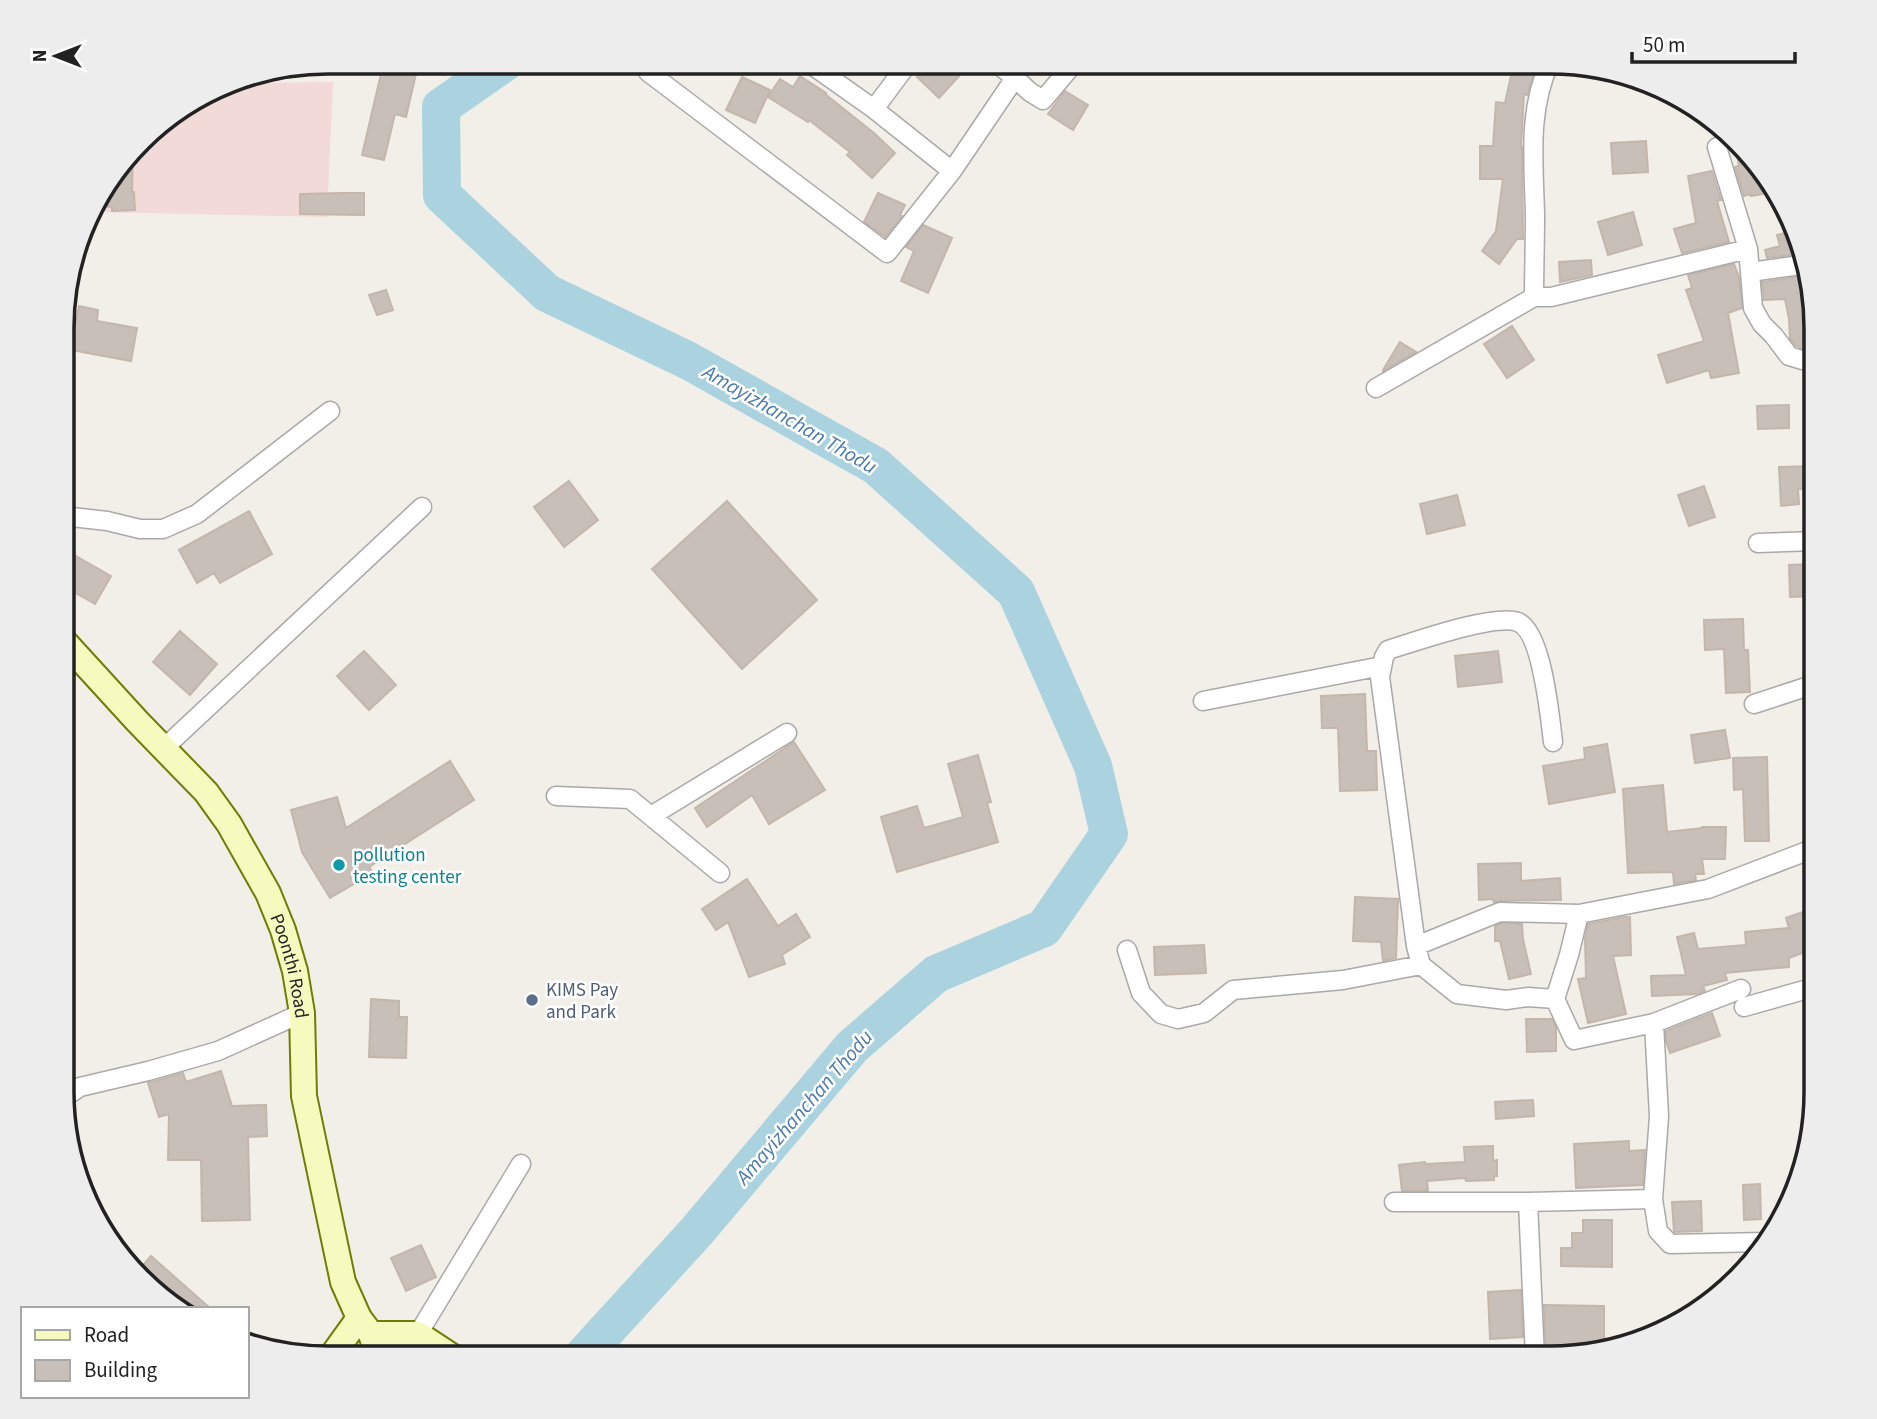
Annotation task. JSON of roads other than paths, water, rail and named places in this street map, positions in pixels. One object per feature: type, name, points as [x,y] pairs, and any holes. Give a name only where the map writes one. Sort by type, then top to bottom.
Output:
[{"type":"main road","name":"Poonthi Road","points":[[74,652],[206,792],[222,814],[268,893],[295,971],[302,1013],[304,1096],[343,1282],[369,1336]]},
{"type":"main road","points":[[351,1346],[369,1336],[418,1334],[436,1346]]},
{"type":"street","points":[[651,74],[887,253],[952,171],[1014,78]]},
{"type":"street","points":[[824,74],[874,109],[952,171]]},
{"type":"street","points":[[874,109],[900,74]]},
{"type":"street","points":[[1009,74],[1043,100],[1065,74]]},
{"type":"street","points":[[1534,297],[1533,126],[1545,74]]},
{"type":"street","points":[[1717,148],[1748,249],[1754,309],[1762,324],[1789,356],[1804,360]]},
{"type":"street","points":[[1376,388],[1534,297],[1551,297],[1748,249]]},
{"type":"street","points":[[1750,272],[1796,266]]},
{"type":"street","points":[[74,517],[140,528],[163,528],[197,514],[330,411]]},
{"type":"street","points":[[163,748],[422,507]]},
{"type":"street","points":[[1758,543],[1804,541]]},
{"type":"street","points":[[1553,742],[1547,695],[1536,650],[1529,632],[1519,622],[1504,619],[1486,622],[1388,650],[1380,677],[1416,946],[1421,965],[1457,994],[1506,1000],[1528,997],[1555,999]]},
{"type":"street","points":[[1202,701],[1382,666]]},
{"type":"street","points":[[1754,704],[1804,688]]},
{"type":"street","points":[[651,816],[787,733]]},
{"type":"street","points":[[556,796],[630,799],[720,873]]},
{"type":"street","points":[[1416,946],[1500,912],[1579,914],[1708,889],[1804,852]]},
{"type":"street","points":[[1579,914],[1555,999],[1574,1040],[1654,1023],[1742,998],[1804,989]]},
{"type":"street","points":[[1127,950],[1141,993],[1161,1014],[1178,1019],[1204,1013],[1233,990],[1343,980],[1421,965]]},
{"type":"street","points":[[74,1091],[80,1087],[218,1051],[302,1013]]},
{"type":"street","points":[[1654,1023],[1659,1116],[1653,1199],[1658,1231],[1670,1244],[1754,1242]]},
{"type":"street","points":[[418,1334],[521,1164]]},
{"type":"street","points":[[1394,1202],[1653,1199]]},
{"type":"street","points":[[1528,1202],[1534,1346]]},
{"type":"waterway","name":"Amayizhanchan Thodu","points":[[488,74],[441,107],[442,195],[547,293],[689,361],[876,466],[1016,592],[1093,766],[1109,834],[1044,928],[936,974],[852,1047],[697,1231],[592,1346]]},
{"type":"place","name":"pollution testing center","points":[[339,865]]},
{"type":"place","name":"KIMS Pay and Park","points":[[532,1000]]}]
